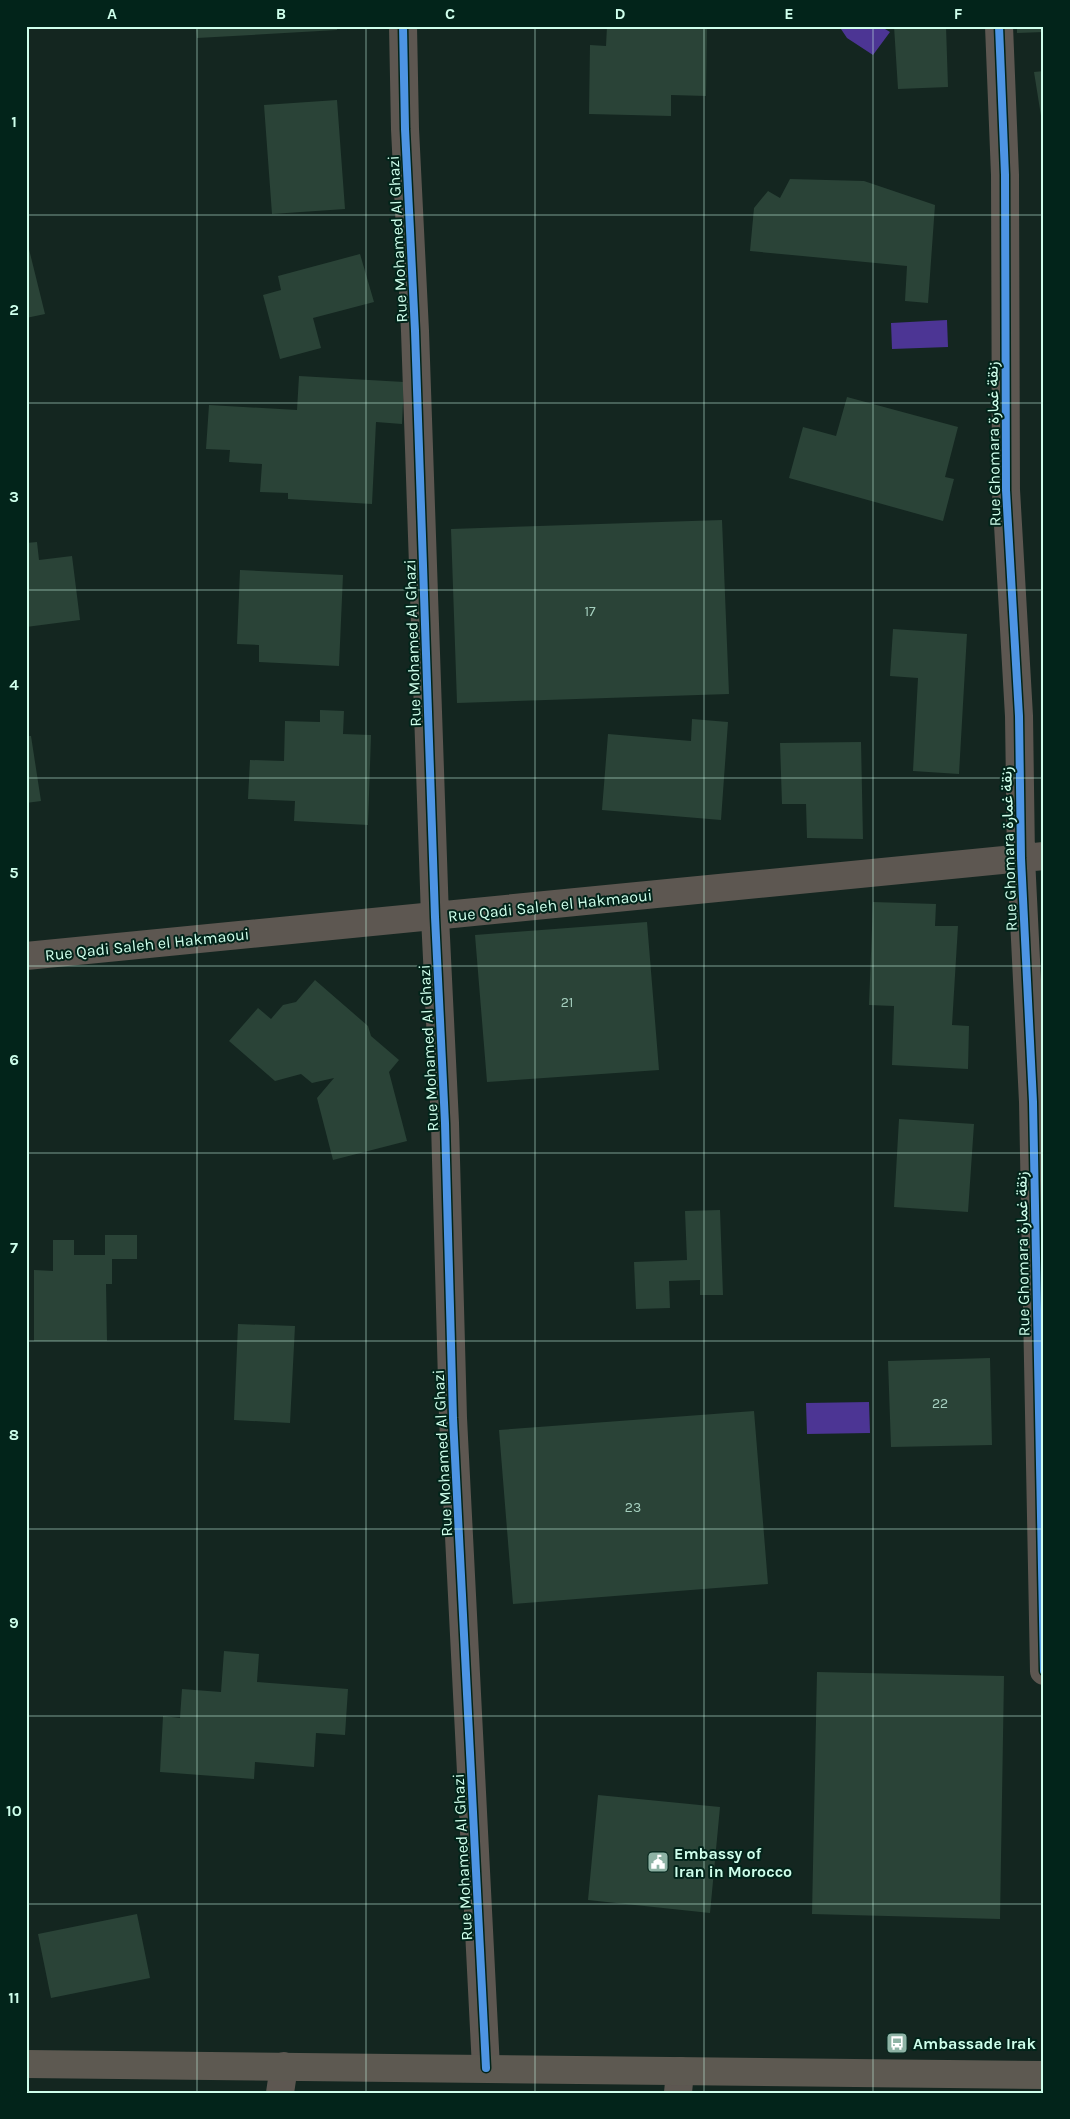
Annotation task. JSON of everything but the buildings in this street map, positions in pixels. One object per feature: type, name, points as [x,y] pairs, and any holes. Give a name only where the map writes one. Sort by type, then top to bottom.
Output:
[{"type":"main road","points":[[26,2064],[486,2068],[679,2082],[1044,2075]]},
{"type":"street","name":"Rue Mohamed Al Ghazi","points":[[403,26],[405,129],[416,341],[435,917],[445,1123],[453,1418],[486,2068]]},
{"type":"street","name":"Rue Ghomara زنقة غمارة","points":[[999,26],[1005,175],[1006,490],[1018,716],[1032,857],[1033,1102],[1044,1671]]},
{"type":"street","name":"Rue Qadi Saleh el Hakmaoui","points":[[26,956],[1032,857]]},
{"type":"street","points":[[280,2093],[284,2066]]},
{"type":"shaded area","points":[[839,26],[880,26],[890,32],[873,55],[847,38]]},
{"type":"shaded area","points":[[947,320],[948,347],[892,349],[891,323]]},
{"type":"shaded area","points":[[869,1402],[870,1433],[807,1434],[806,1403]]},
{"type":"cycle path","points":[[403,26],[405,129],[415,331],[435,917],[445,1123],[453,1418],[486,2068]]},
{"type":"cycle path","points":[[999,26],[1005,175],[1006,490],[1019,716],[1021,858],[1033,1102],[1044,1671]]},
{"type":"place","name":"Embassy of Iran in Morocco","points":[[658,1862]]},
{"type":"place","name":"Ambassade Irak","points":[[897,2043]]}]
